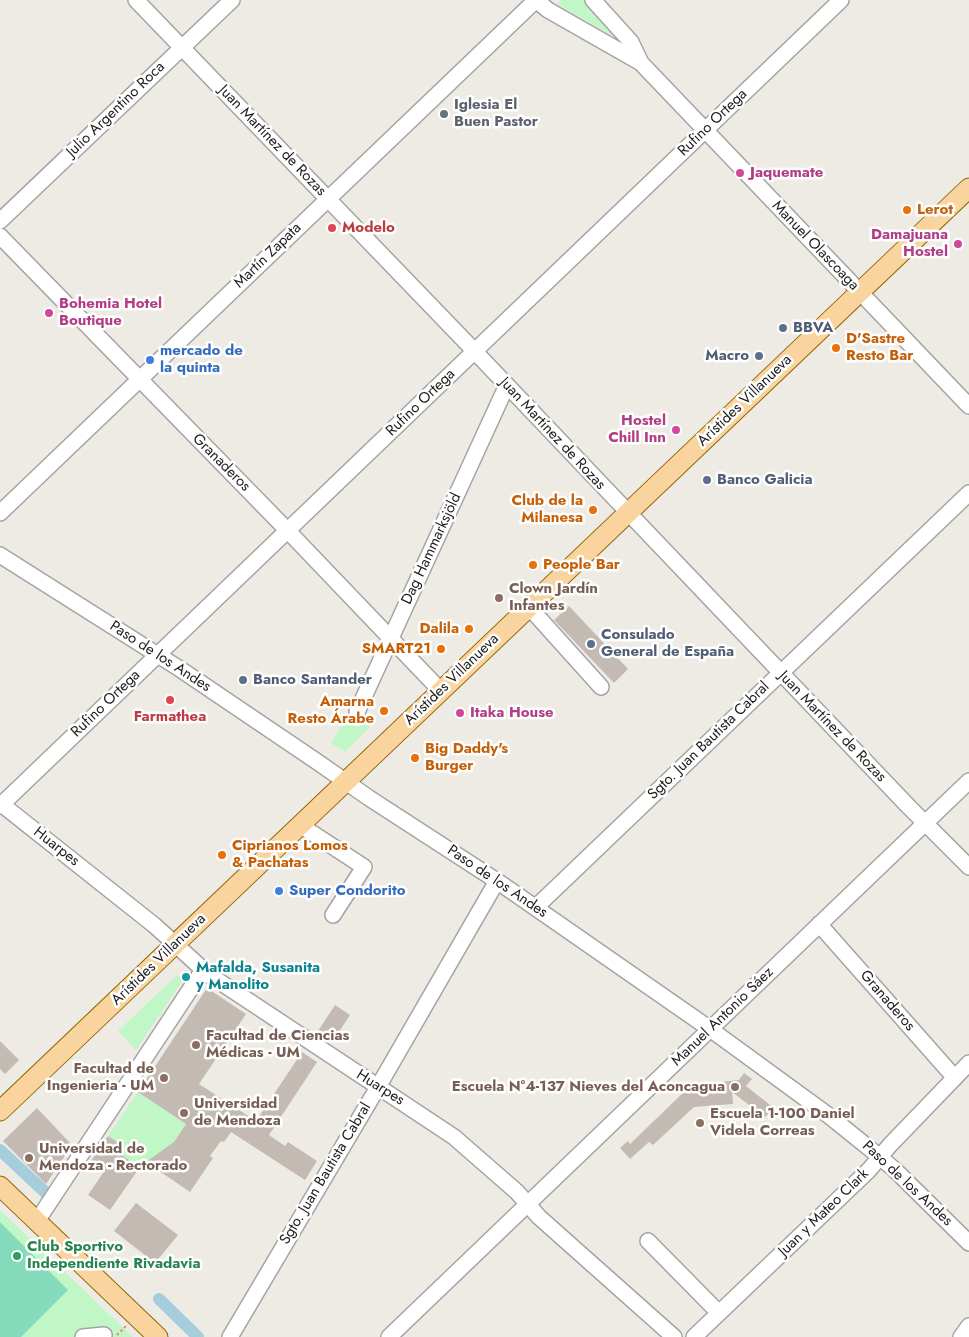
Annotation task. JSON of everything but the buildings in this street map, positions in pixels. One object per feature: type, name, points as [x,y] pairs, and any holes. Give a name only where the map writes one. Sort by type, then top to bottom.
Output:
[{"type":"main road","name":"Arístides Villanueva","points":[[0,1111],[969,188]]},
{"type":"main road","points":[[0,1186],[158,1337]]},
{"type":"street","name":"Juan Martínez de Rozas","points":[[136,0],[507,385],[780,673],[969,867]]},
{"type":"street","name":"Julio Argentino Roca","points":[[0,220],[232,0]]},
{"type":"street","name":"Manuel Olascoaga","points":[[536,0],[555,14],[641,63],[969,406]]},
{"type":"street","name":"Martín Zapata","points":[[0,513],[536,0]]},
{"type":"street","name":"Manuel Olascoaga","points":[[593,0],[631,42],[641,63]]},
{"type":"street","name":"Rufino Ortega","points":[[1,804],[841,0]]},
{"type":"street","name":"Granaderos","points":[[0,236],[441,691]]},
{"type":"street","name":"Dag Hammarksjöld","points":[[357,712],[507,385]]},
{"type":"street","name":"Sgto. Juan Bautista Cabral","points":[[536,907],[969,493]]},
{"type":"street","name":"Paso de los Andes","points":[[0,555],[157,655],[536,907],[710,1029],[828,1114],[880,1157],[969,1243]]},
{"type":"street","points":[[529,607],[601,687]]},
{"type":"street","name":"Manuel Antonio Sáez","points":[[389,1337],[969,781]]},
{"type":"street","name":"Huarpes","points":[[1,804],[154,925],[203,970],[454,1138],[510,1185],[539,1217],[674,1337]]},
{"type":"street","points":[[300,825],[364,867],[333,915]]},
{"type":"street","name":"Sgto. Juan Bautista Cabral","points":[[230,1337],[497,881]]},
{"type":"street","name":"Granaderos","points":[[820,924],[955,1078]]},
{"type":"street","points":[[37,1221],[203,970]]},
{"type":"street","name":"Juan y Mateo Clark","points":[[694,1337],[869,1170],[969,1063]]},
{"type":"street","points":[[648,1241],[719,1313]]},
{"type":"street","points":[[960,1337],[969,1326]]},
{"type":"street","points":[[83,1337],[110,1336]]},
{"type":"path","points":[[110,1336],[129,1323]]},
{"type":"green space","points":[[561,0],[584,0],[619,39],[557,4]]},
{"type":"green space","points":[[351,709],[370,727],[345,752],[331,743]]},
{"type":"green space","points":[[177,975],[183,980],[136,1050],[118,1031]]},
{"type":"green space","points":[[138,1092],[186,1124],[156,1169],[144,1161],[140,1167],[117,1152],[122,1145],[108,1136]]},
{"type":"green space","points":[[0,1210],[133,1337],[0,1337]]},
{"type":"green space","name":"Club Sportivo Independiente Rivadavia","points":[[0,1222],[68,1290],[21,1337],[0,1337]]},
{"type":"waterway","points":[[0,1150],[46,1193]]},
{"type":"waterway","points":[[159,1299],[198,1337]]},
{"type":"place","name":"Iglesia El Buen Pastor","points":[[444,114]]},
{"type":"place","name":"Jaquemate","points":[[740,173]]},
{"type":"place","name":"Lerot","points":[[907,210]]},
{"type":"place","name":"Modelo","points":[[332,228]]},
{"type":"place","name":"Damajuana Hostel","points":[[958,244]]},
{"type":"place","name":"Bohemia Hotel Boutique","points":[[49,313]]},
{"type":"place","name":"BBVA","points":[[783,328]]},
{"type":"place","name":"D'Sastre Resto Bar","points":[[836,348]]},
{"type":"place","name":"Macro","points":[[759,356]]},
{"type":"place","name":"mercado de la quinta","points":[[150,360]]},
{"type":"place","name":"Hostel Chill Inn","points":[[676,430]]},
{"type":"place","name":"Banco Galicia","points":[[707,480]]},
{"type":"place","name":"Club de la Milanesa","points":[[593,510]]},
{"type":"place","name":"People Bar","points":[[533,565]]},
{"type":"place","name":"Clown Jardín Infantes","points":[[499,598]]},
{"type":"place","name":"Dalila","points":[[469,629]]},
{"type":"place","name":"Consulado General de España","points":[[591,644]]},
{"type":"place","name":"SMART21","points":[[441,649]]},
{"type":"place","name":"Banco Santander","points":[[243,680]]},
{"type":"place","name":"Farmathea","points":[[170,700]]},
{"type":"place","name":"Amarna Resto Árabe","points":[[384,711]]},
{"type":"place","name":"Itaka House","points":[[460,713]]},
{"type":"place","name":"Big Daddy's Burger","points":[[415,758]]},
{"type":"place","name":"Ciprianos Lomos & Pachatas","points":[[222,855]]},
{"type":"place","name":"Super Condorito","points":[[279,891]]},
{"type":"place","name":"Mafalda, Susanita y Manolito","points":[[186,977]]},
{"type":"place","name":"Facultad de Ciencias Médicas - UM","points":[[196,1045]]},
{"type":"place","name":"Facultad de Ingenieria - UM","points":[[164,1078]]},
{"type":"place","name":"Escuela N°4-137 Nieves del Aconcagua","points":[[735,1087]]},
{"type":"place","name":"Universidad de Mendoza","points":[[184,1113]]},
{"type":"place","name":"Escuela 1-100 Daniel Videla Correas","points":[[700,1123]]},
{"type":"place","name":"Universidad de Mendoza - Rectorado","points":[[29,1158]]},
{"type":"place","name":"Club Sportivo Independiente Rivadavia","points":[[17,1256]]}]
